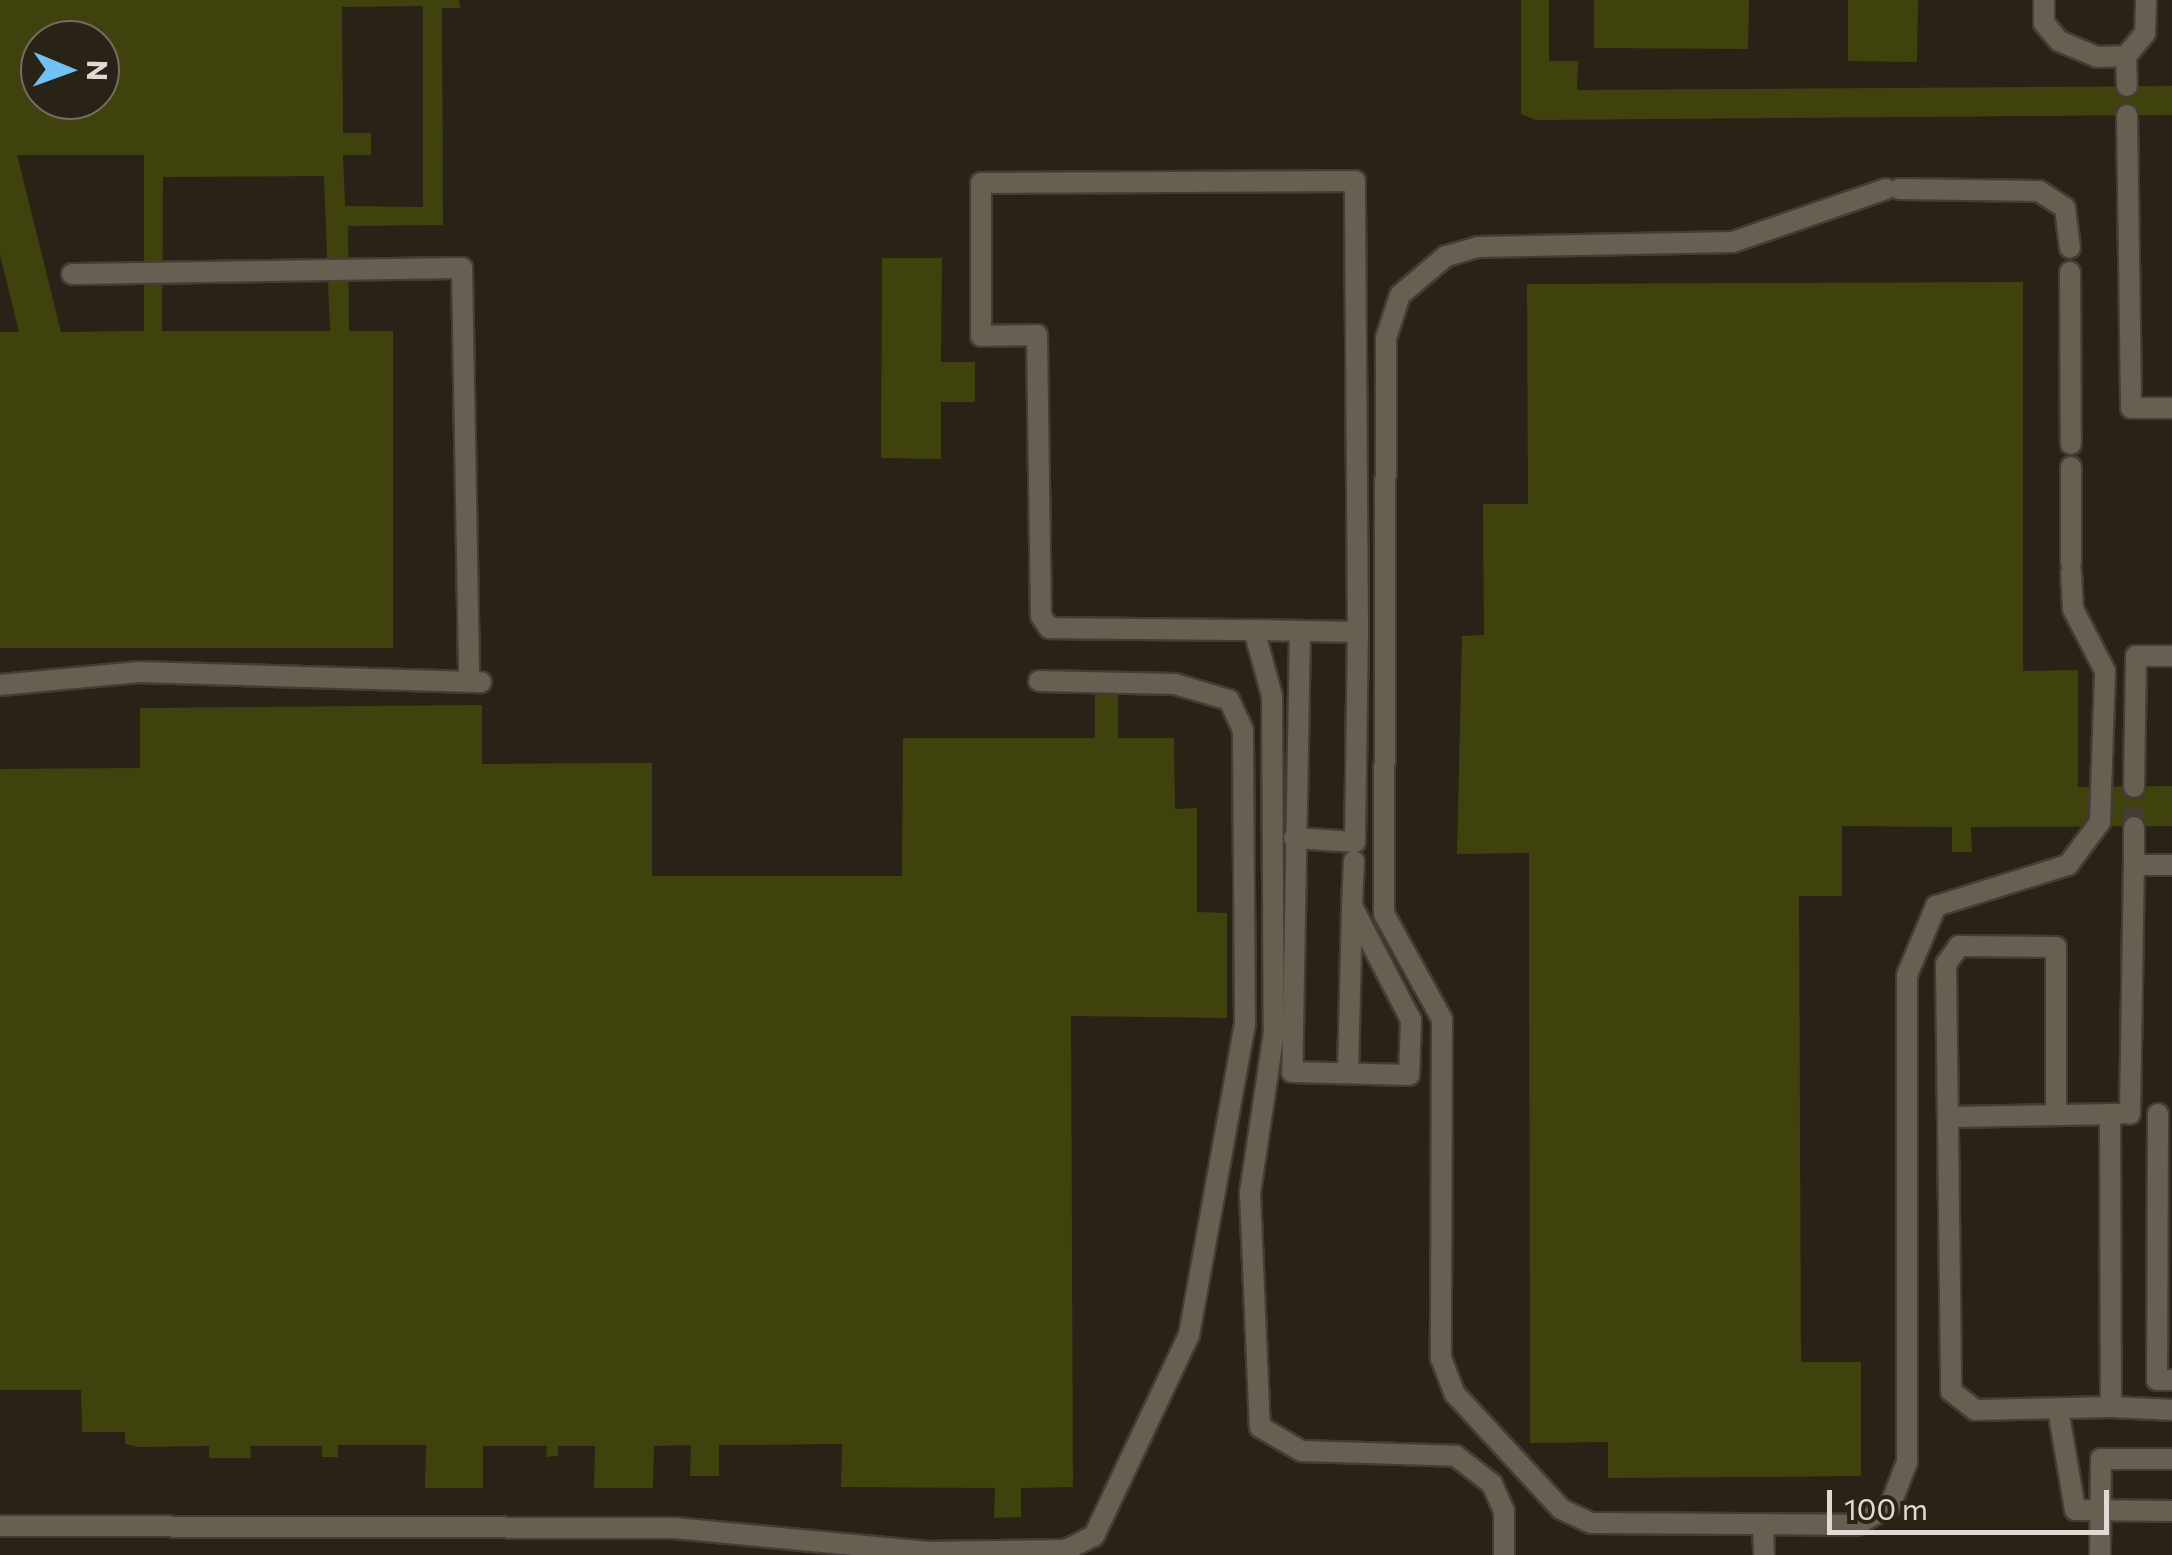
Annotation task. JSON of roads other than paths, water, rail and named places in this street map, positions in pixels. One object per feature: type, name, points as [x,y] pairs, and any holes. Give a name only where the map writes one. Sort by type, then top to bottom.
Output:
[{"type":"lane","points":[[2044,0],[2044,22],[2059,41],[2097,57],[2126,56]]},
{"type":"lane","points":[[2127,86],[2126,56],[2145,33],[2146,0]]},
{"type":"lane","points":[[2126,115],[2130,408],[2172,408]]},
{"type":"lane","points":[[1294,838],[1354,842],[1358,632],[1355,181],[980,183],[981,336],[1037,335],[1040,616],[1049,628],[1358,632]]},
{"type":"lane","points":[[2070,248],[2065,208],[2039,191],[1892,189],[1734,242],[1478,247],[1446,256],[1400,295],[1386,338],[1384,914],[1442,1019],[1442,1358],[1455,1394],[1561,1509],[1591,1524],[1856,1524],[1890,1506],[1907,1462],[1908,975],[1936,906],[1966,890],[2068,865],[2100,822],[2105,671],[2073,609],[2071,468]]},
{"type":"lane","points":[[0,686],[138,672],[476,682],[462,268],[72,274]]},
{"type":"lane","points":[[2070,272],[2071,444]]},
{"type":"lane","points":[[1254,630],[1272,696],[1274,1032],[1250,1194],[1252,1401],[1260,1427],[1301,1452],[1456,1456],[1492,1484],[1504,1511],[1504,1555]]},
{"type":"lane","points":[[1300,631],[1292,1072],[1409,1076],[1410,1020],[1352,906]]},
{"type":"lane","points":[[2134,786],[2136,656],[2172,656]]},
{"type":"lane","points":[[0,1526],[674,1528],[926,1552],[1066,1550],[1094,1536],[1189,1335],[1245,1025],[1243,730],[1229,700],[1175,684],[1039,681]]},
{"type":"lane","points":[[2110,1407],[2134,826]]},
{"type":"lane","points":[[1348,1074],[1354,861]]},
{"type":"lane","points":[[2134,865],[2172,865]]},
{"type":"lane","points":[[2056,1115],[2056,947],[1959,946],[1946,964],[1952,1391],[1975,1410],[2172,1410]]},
{"type":"lane","points":[[1948,1117],[2165,1114],[2157,1380],[2172,1380]]},
{"type":"lane","points":[[2058,1409],[2066,1492],[2075,1510],[2172,1511]]},
{"type":"lane","points":[[2100,1555],[2101,1459],[2172,1459]]},
{"type":"lane","points":[[1763,1524],[1764,1555]]},
{"type":"tunnel","points":[[2134,787],[2134,827]]}]
